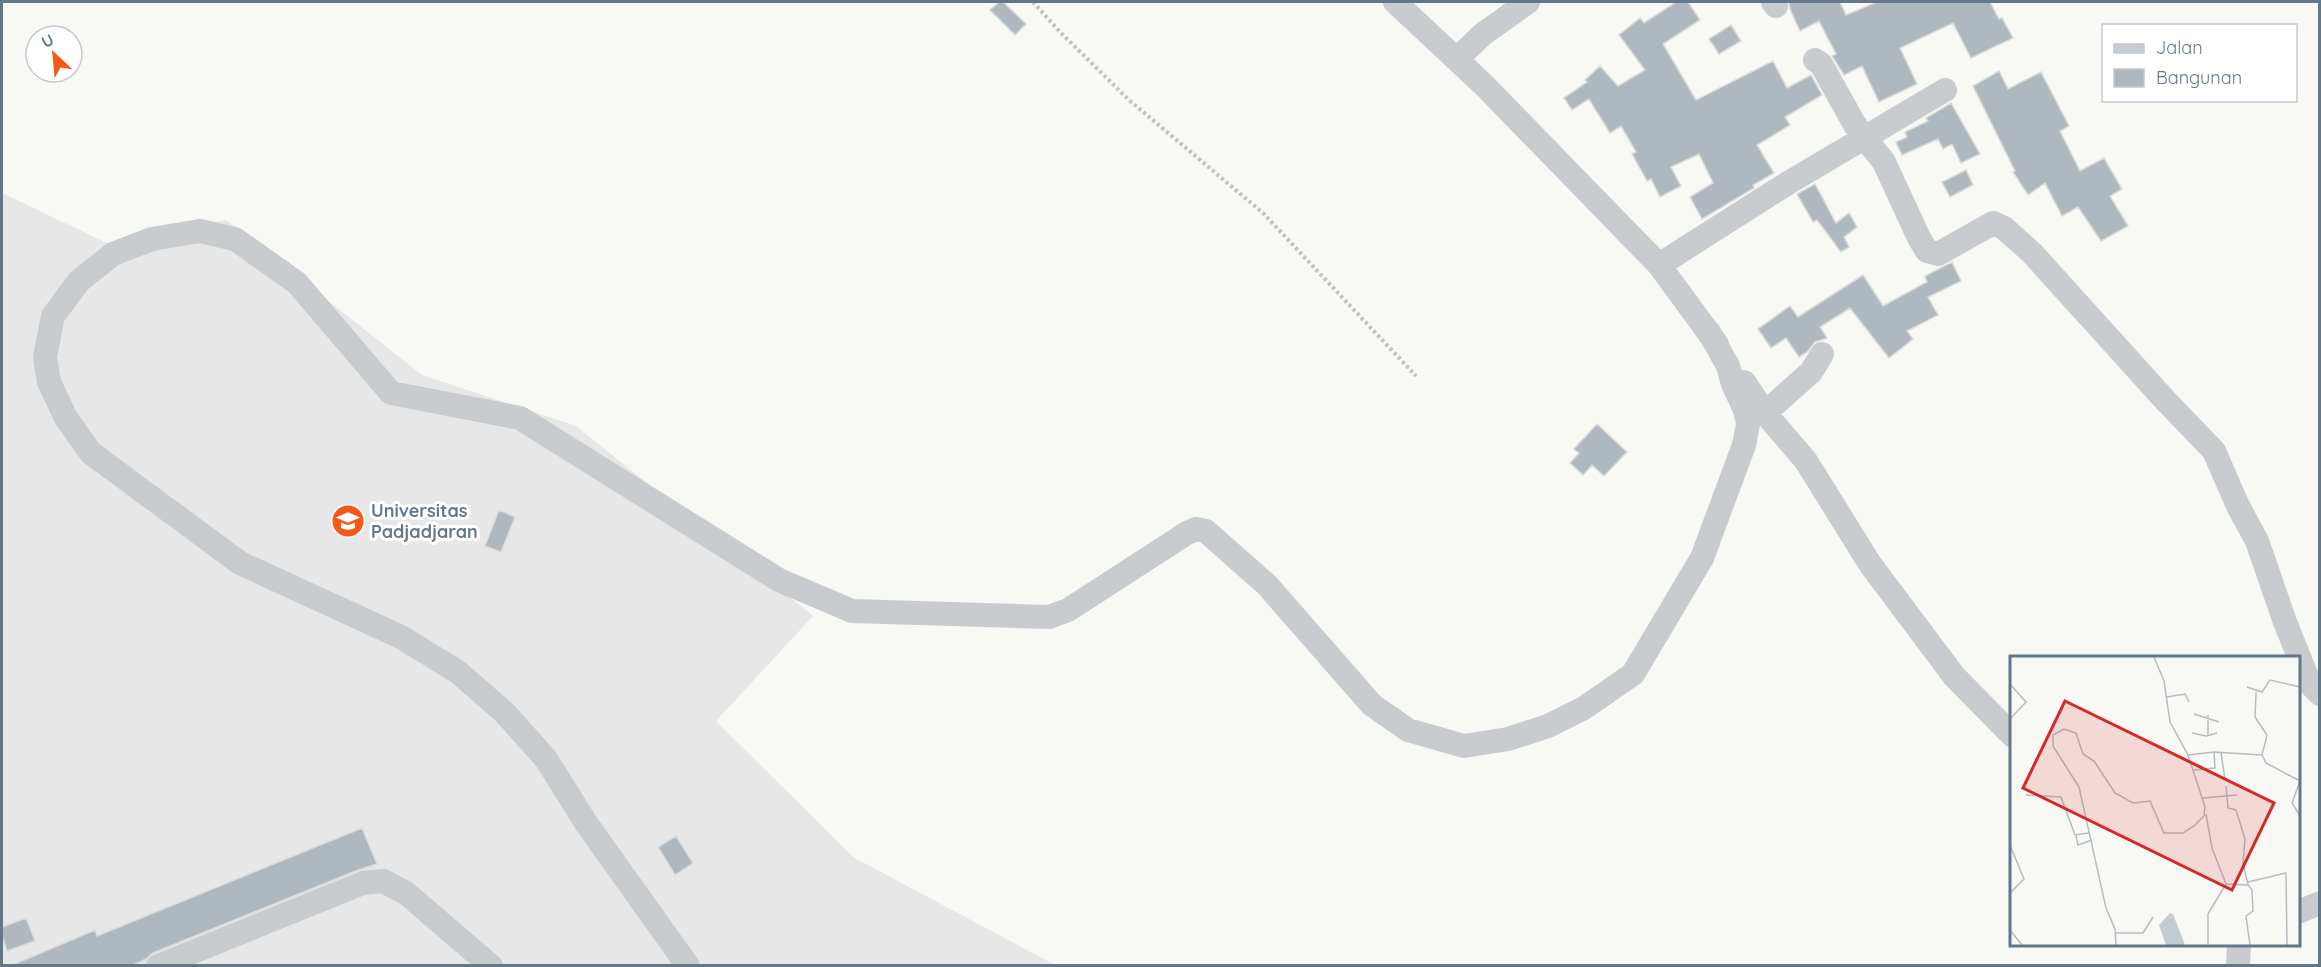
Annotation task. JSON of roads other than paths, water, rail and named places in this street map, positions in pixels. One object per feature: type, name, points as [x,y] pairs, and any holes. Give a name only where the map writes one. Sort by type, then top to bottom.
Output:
[{"type":"street","points":[[1395,2],[1457,59],[1659,265],[1765,413],[1806,461],[1870,564],[1954,676],[2010,733]]},
{"type":"street","points":[[1457,59],[1483,34],[1528,2]]},
{"type":"street","points":[[1815,60],[1821,64],[1855,125],[1884,162],[1926,250],[1938,254],[1993,223],[2004,228],[2032,253],[2214,451],[2238,506],[2257,541],[2299,656]]},
{"type":"street","points":[[1659,265],[1788,183],[1945,90]]},
{"type":"street","points":[[688,966],[586,823],[546,759],[505,713],[458,672],[401,636],[240,563],[91,453],[66,418],[49,382],[45,357],[53,316],[79,281],[113,254],[152,239],[200,231],[235,239],[297,283],[391,393],[520,418],[779,580],[852,611],[1049,617],[1068,610],[1187,533],[1196,529],[1206,531],[1267,585],[1372,705],[1408,730],[1464,746],[1508,739],[1548,726],[1584,708],[1633,674],[1702,558],[1744,445],[1748,424],[1728,366],[1709,332]]},
{"type":"street","points":[[1765,413],[1811,372],[1822,354]]},
{"type":"street","points":[[2300,659],[2310,684],[2319,694]]},
{"type":"street","points":[[158,966],[363,883],[383,881],[406,893],[487,960],[491,966]]},
{"type":"street","points":[[2300,911],[2319,903]]},
{"type":"street","points":[[2238,966],[2239,946]]},
{"type":"place","name":"Universitas Padjadjaran","points":[[348,521]]}]
